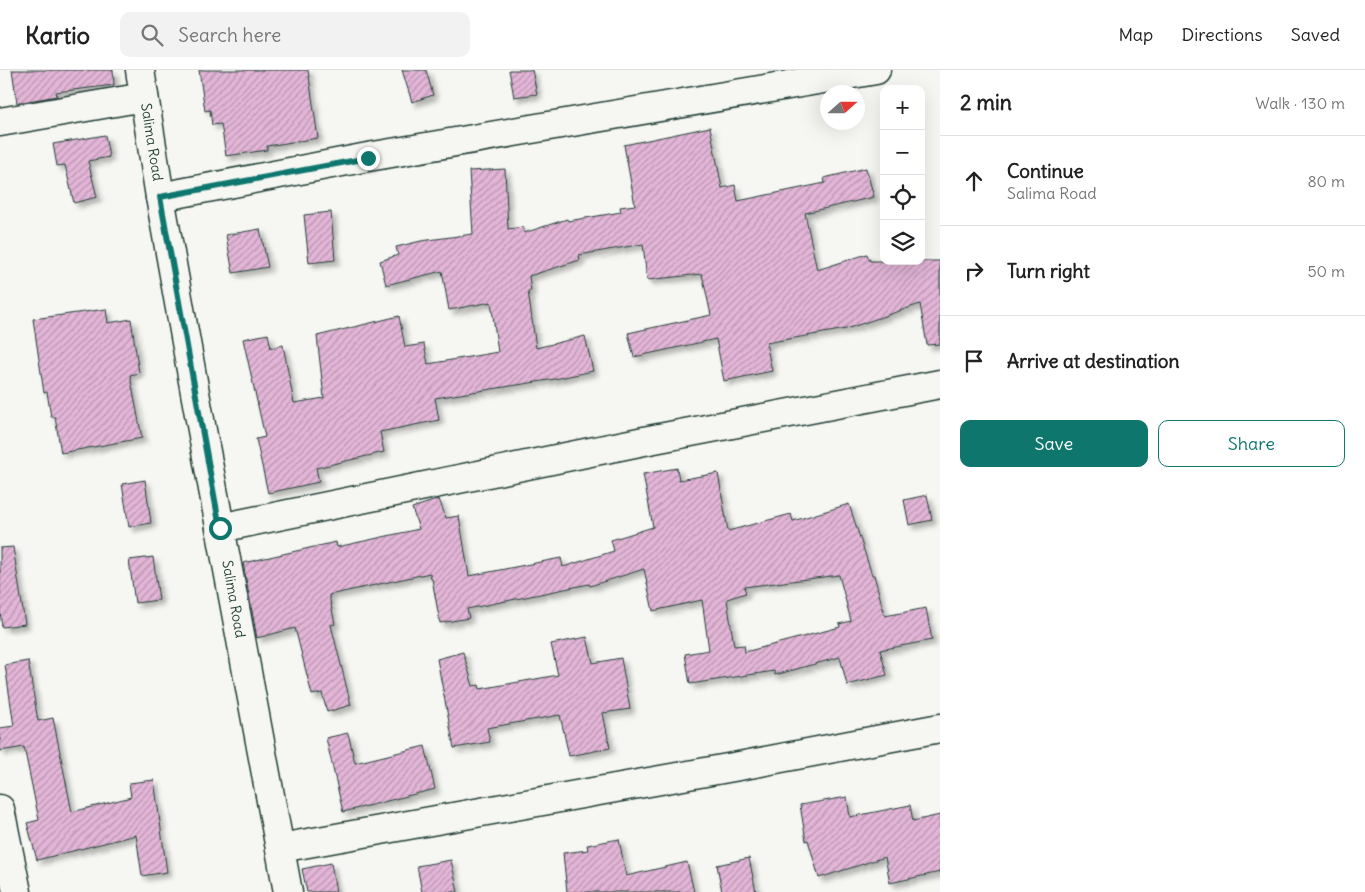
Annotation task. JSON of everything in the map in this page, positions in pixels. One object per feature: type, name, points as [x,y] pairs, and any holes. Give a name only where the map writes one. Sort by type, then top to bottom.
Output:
[{"type":"street","name":"Salima Road","points":[[140,70],[160,197],[288,892]]},
{"type":"street","points":[[160,197],[378,156],[876,70]]},
{"type":"street","points":[[0,122],[144,97]]},
{"type":"street","points":[[220,528],[649,440],[940,384]]},
{"type":"street","points":[[280,848],[940,728]]},
{"type":"street","points":[[0,809],[18,892]]},
{"type":"building","points":[[12,70],[113,70],[114,85],[56,92],[57,96],[17,103]]},
{"type":"building","points":[[199,70],[308,70],[318,138],[267,146],[267,150],[226,156],[221,124],[212,125],[210,110],[205,111]]},
{"type":"building","points":[[402,70],[426,70],[433,95],[412,102]]},
{"type":"building","points":[[509,70],[532,70],[537,94],[514,97]]},
{"type":"building","points":[[710,127],[722,188],[735,185],[738,201],[825,183],[824,178],[866,168],[874,197],[805,213],[817,270],[867,254],[870,261],[880,261],[880,265],[925,265],[925,261],[940,261],[940,344],[927,345],[920,304],[846,329],[766,343],[772,371],[724,381],[716,339],[634,357],[628,333],[711,315],[702,274],[647,280],[643,244],[579,255],[580,260],[529,276],[531,291],[528,291],[536,348],[585,336],[593,371],[435,398],[439,420],[380,432],[384,452],[316,468],[319,482],[268,493],[256,439],[265,437],[243,339],[268,334],[271,348],[283,345],[294,403],[324,398],[317,336],[399,316],[405,347],[424,344],[428,364],[498,352],[491,302],[449,310],[442,271],[386,285],[380,261],[398,255],[396,247],[421,241],[473,234],[469,171],[505,169],[508,229],[523,227],[524,233],[567,219],[568,221],[621,212],[620,207],[635,205],[624,145]]},
{"type":"building","points":[[105,135],[109,157],[88,161],[97,197],[74,203],[65,165],[57,166],[53,144]]},
{"type":"building","points":[[331,212],[335,260],[309,263],[304,215]]},
{"type":"building","points":[[260,229],[268,267],[233,273],[226,235]]},
{"type":"building","points":[[106,309],[108,323],[131,319],[139,373],[130,375],[142,438],[61,453],[55,417],[51,417],[47,392],[44,393],[33,319]]},
{"type":"building","points":[[677,468],[679,480],[718,473],[728,531],[791,514],[793,521],[849,504],[872,575],[874,575],[885,616],[926,608],[932,640],[880,650],[887,675],[847,685],[840,657],[775,675],[774,671],[690,684],[685,654],[709,650],[702,600],[653,611],[644,569],[590,586],[589,584],[467,609],[469,618],[440,623],[430,573],[329,595],[335,624],[331,625],[351,705],[327,712],[322,693],[312,695],[295,628],[257,638],[243,563],[336,542],[337,547],[419,529],[412,508],[439,499],[446,518],[459,516],[469,576],[561,558],[563,567],[614,551],[611,540],[653,527],[643,474]],"holes":[[[839,575],[851,621],[839,624],[840,627],[745,652],[744,645],[734,646],[727,599],[746,593],[744,587]]]},
{"type":"building","points":[[145,480],[151,523],[129,527],[122,484]]},
{"type":"building","points":[[927,495],[932,520],[909,525],[904,500]]},
{"type":"building","points":[[13,547],[25,624],[2,627],[0,612],[0,548]]},
{"type":"building","points":[[153,557],[159,600],[135,603],[129,560]]},
{"type":"building","points":[[587,637],[593,663],[621,658],[630,709],[603,713],[610,748],[569,756],[560,715],[487,728],[490,742],[454,748],[437,659],[463,652],[473,686],[479,685],[480,689],[558,675],[551,644]]},
{"type":"building","points":[[28,661],[38,721],[53,718],[72,812],[131,797],[129,783],[154,780],[167,872],[142,876],[136,835],[37,860],[27,823],[39,820],[24,747],[0,751],[0,728],[14,726],[5,665]]},
{"type":"building","points":[[348,733],[355,763],[425,746],[435,789],[343,812],[326,738]]},
{"type":"building","points":[[847,797],[850,817],[910,805],[913,821],[940,815],[940,872],[890,883],[885,857],[819,878],[808,840],[806,841],[800,805]]},
{"type":"building","points":[[619,839],[626,876],[687,862],[694,892],[567,892],[563,853],[588,850],[587,845]]},
{"type":"building","points":[[749,858],[756,892],[722,892],[717,865]]},
{"type":"building","points":[[451,860],[458,892],[422,892],[417,866]]},
{"type":"building","points":[[331,863],[336,892],[307,892],[302,869]]},
{"type":"route","points":[[220,528],[160,197],[368,158]]}]
